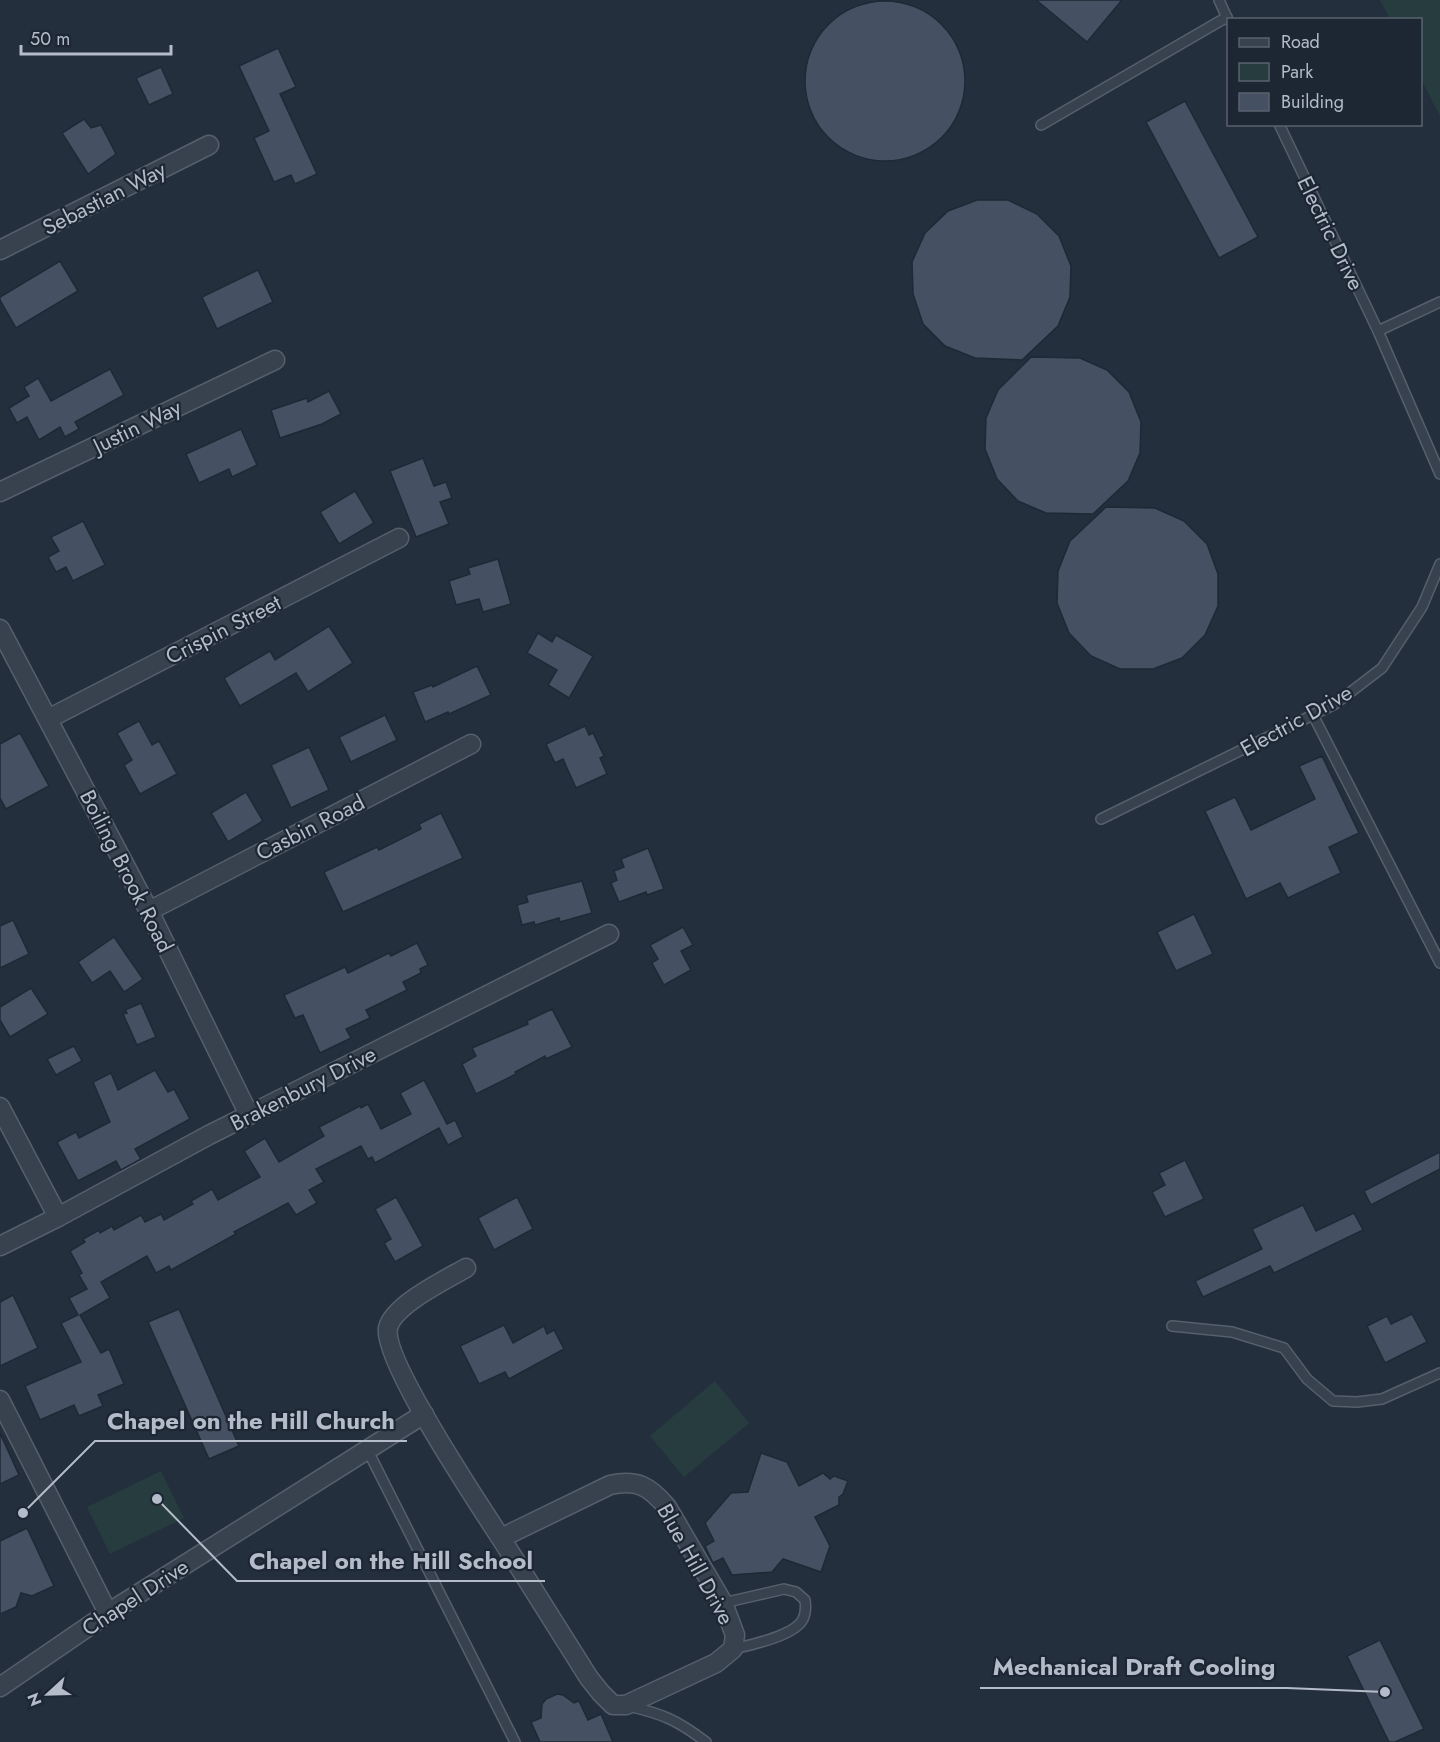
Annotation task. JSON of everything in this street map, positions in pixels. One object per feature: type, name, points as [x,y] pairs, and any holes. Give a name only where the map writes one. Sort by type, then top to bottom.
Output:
[{"type":"street","name":"Sebastian Way","points":[[0,250],[209,145]]},
{"type":"street","name":"Justin Way","points":[[0,492],[275,360]]},
{"type":"street","name":"Crispin Street","points":[[48,720],[399,538]]},
{"type":"street","name":"Boiling Brook Road","points":[[0,629],[149,911],[249,1115]]},
{"type":"street","name":"Casbin Road","points":[[149,911],[471,744]]},
{"type":"street","name":"Brakenbury Drive","points":[[0,1246],[249,1115],[609,934]]},
{"type":"street","points":[[0,1107],[58,1217]]},
{"type":"street","points":[[466,1268],[406,1305],[394,1316],[388,1327],[388,1340],[393,1355],[424,1414],[600,1693],[613,1705],[626,1705]]},
{"type":"street","points":[[0,1400],[108,1613]]},
{"type":"street","name":"Chapel Drive","points":[[0,1687],[108,1613],[424,1414]]},
{"type":"street","name":"Blue Hill Drive","points":[[501,1538],[610,1485],[627,1481],[642,1485],[657,1495],[667,1507],[723,1603],[735,1635],[733,1649],[716,1663],[626,1705]]},
{"type":"lane","points":[[1219,0],[1228,18]]},
{"type":"lane","points":[[1041,124],[1227,19]]},
{"type":"lane","name":"Electric Drive","points":[[1280,126],[1378,331],[1440,474]]},
{"type":"lane","points":[[1378,331],[1440,302]]},
{"type":"lane","points":[[1429,446],[1440,457]]},
{"type":"lane","name":"Electric Drive","points":[[1101,819],[1335,704],[1382,668],[1422,607],[1440,565]]},
{"type":"lane","points":[[1313,715],[1440,963]]},
{"type":"lane","points":[[1172,1326],[1232,1332],[1284,1348],[1307,1379],[1333,1401],[1357,1402],[1382,1399],[1440,1373]]},
{"type":"lane","points":[[367,1449],[515,1742]]},
{"type":"lane","points":[[723,1603],[784,1589],[796,1592],[805,1600],[806,1610],[803,1621],[790,1630],[760,1643],[733,1649]]},
{"type":"lane","points":[[626,1705],[659,1713],[674,1720],[706,1742]]},
{"type":"green space","points":[[1380,0],[1440,0],[1440,116],[1422,81],[1422,18],[1389,18]]},
{"type":"green space","points":[[715,1381],[749,1423],[684,1477],[650,1436]]},
{"type":"green space","points":[[161,1471],[184,1518],[110,1554],[87,1507]]},
{"type":"building","points":[[1036,0],[1122,0],[1087,42]]},
{"type":"building","points":[[885,1],[915,8],[929,15],[941,25],[951,37],[958,51],[965,81],[958,111],[951,125],[941,137],[929,147],[915,154],[885,161],[855,154],[841,147],[829,137],[819,125],[812,111],[805,81],[812,51],[819,37],[829,25],[841,15],[855,8]]},
{"type":"building","points":[[278,48],[296,87],[280,94],[317,174],[295,184],[291,175],[274,182],[254,138],[269,131],[239,66]]},
{"type":"building","points":[[161,67],[173,94],[149,105],[136,78]]},
{"type":"building","points":[[1185,101],[1258,237],[1219,258],[1146,122]]},
{"type":"building","points":[[84,119],[91,128],[101,125],[116,154],[88,174],[62,133]]},
{"type":"building","points":[[977,200],[1008,200],[1037,214],[1059,236],[1071,266],[1070,297],[1058,326],[1022,360],[975,358],[945,346],[923,324],[913,294],[912,262],[925,233],[948,211]]},
{"type":"building","points":[[60,261],[78,291],[16,328],[0,297]]},
{"type":"building","points":[[258,270],[273,302],[217,329],[202,297]]},
{"type":"building","points":[[1031,357],[1080,358],[1107,370],[1129,392],[1141,422],[1140,453],[1128,481],[1093,514],[1046,513],[1018,501],[997,479],[985,449],[986,418],[998,390]]},
{"type":"building","points":[[110,369],[124,395],[75,422],[79,429],[65,437],[60,427],[39,440],[27,417],[17,423],[9,408],[29,396],[24,387],[38,378],[51,401]]},
{"type":"building","points":[[329,391],[341,414],[322,424],[280,438],[271,410],[307,398],[308,402]]},
{"type":"building","points":[[241,429],[257,465],[232,477],[229,469],[199,483],[186,454]]},
{"type":"building","points":[[423,458],[434,486],[446,482],[452,498],[440,502],[449,524],[416,537],[390,471]]},
{"type":"building","points":[[355,491],[374,523],[339,544],[320,512]]},
{"type":"building","points":[[1106,507],[1155,508],[1184,521],[1207,544],[1218,574],[1218,606],[1205,635],[1182,658],[1153,669],[1120,669],[1091,656],[1069,633],[1057,603],[1058,571],[1070,541]]},
{"type":"building","points":[[83,521],[105,565],[73,581],[66,567],[56,572],[48,557],[59,551],[51,537]]},
{"type":"building","points":[[498,559],[511,604],[483,612],[479,599],[456,605],[449,581],[470,574],[468,568]]},
{"type":"building","points":[[329,626],[353,663],[308,692],[296,673],[240,706],[224,678],[270,651],[275,660]]},
{"type":"building","points":[[538,633],[552,642],[556,635],[593,656],[569,698],[548,685],[557,670],[527,653]]},
{"type":"building","points":[[477,666],[491,695],[425,722],[413,692],[432,685],[433,687]]},
{"type":"building","points":[[385,715],[397,740],[351,762],[339,737]]},
{"type":"building","points":[[139,721],[152,745],[159,741],[177,774],[140,794],[124,765],[132,760],[117,733]]},
{"type":"building","points":[[585,726],[589,735],[593,733],[604,756],[600,758],[607,774],[576,788],[563,759],[555,763],[546,744]]},
{"type":"building","points":[[20,733],[49,786],[6,809],[0,798],[0,744]]},
{"type":"building","points":[[309,747],[329,790],[291,808],[271,765]]},
{"type":"building","points":[[1322,756],[1359,833],[1329,847],[1341,873],[1288,898],[1280,883],[1246,899],[1205,811],[1235,797],[1251,830],[1315,799],[1299,766]]},
{"type":"building","points":[[246,792],[263,821],[228,842],[211,813]]},
{"type":"building","points":[[441,813],[463,858],[343,912],[324,872],[377,847],[379,850],[421,829],[419,824]]},
{"type":"building","points":[[648,848],[664,889],[647,895],[646,892],[619,902],[611,883],[617,880],[614,871],[624,867],[621,859]]},
{"type":"building","points":[[582,881],[592,913],[560,922],[559,918],[535,925],[534,922],[522,925],[517,905],[528,902],[526,895]]},
{"type":"building","points":[[1194,914],[1213,954],[1176,971],[1157,932]]},
{"type":"building","points":[[13,920],[29,954],[0,968],[0,926]]},
{"type":"building","points":[[683,927],[693,945],[681,951],[691,970],[664,985],[652,963],[658,959],[650,945]]},
{"type":"building","points":[[114,937],[143,979],[124,992],[110,971],[92,983],[78,962]]},
{"type":"building","points":[[417,943],[428,965],[420,969],[421,973],[403,982],[407,990],[366,1010],[370,1018],[346,1029],[351,1038],[320,1053],[303,1015],[295,1018],[284,995],[345,967],[348,973],[389,953],[391,956]]},
{"type":"building","points":[[31,988],[48,1014],[10,1037],[0,1020],[0,1007]]},
{"type":"building","points":[[141,1003],[156,1037],[137,1045],[123,1014],[127,1013],[125,1010]]},
{"type":"building","points":[[552,1009],[572,1047],[546,1059],[545,1056],[476,1094],[462,1064],[476,1056],[472,1048],[528,1024],[527,1021]]},
{"type":"building","points":[[74,1046],[82,1061],[56,1075],[47,1059]]},
{"type":"building","points":[[155,1070],[168,1092],[174,1089],[190,1119],[135,1149],[141,1159],[121,1170],[116,1161],[78,1181],[57,1142],[76,1132],[79,1138],[110,1122],[93,1082],[111,1073],[118,1090]]},
{"type":"building","points":[[424,1080],[447,1124],[455,1120],[463,1137],[448,1145],[439,1128],[375,1163],[372,1157],[368,1159],[361,1146],[316,1169],[324,1182],[309,1190],[317,1203],[296,1215],[288,1203],[171,1270],[169,1266],[156,1273],[147,1256],[101,1282],[110,1298],[80,1315],[101,1353],[109,1349],[124,1384],[98,1395],[103,1406],[79,1416],[74,1405],[40,1420],[25,1386],[81,1362],[61,1323],[78,1315],[69,1298],[87,1289],[79,1275],[82,1273],[70,1251],[85,1242],[83,1239],[112,1226],[114,1230],[141,1215],[145,1222],[161,1214],[164,1220],[193,1204],[191,1201],[212,1189],[218,1200],[260,1177],[244,1151],[265,1138],[279,1162],[324,1136],[319,1127],[368,1104],[381,1129],[411,1114],[400,1093]]},
{"type":"building","points":[[1440,1152],[1440,1169],[1371,1205],[1364,1191]]},
{"type":"building","points":[[1185,1160],[1204,1199],[1165,1217],[1152,1192],[1165,1185],[1159,1173]]},
{"type":"building","points":[[396,1197],[423,1246],[395,1262],[384,1243],[391,1239],[375,1209]]},
{"type":"building","points":[[517,1197],[533,1229],[494,1250],[478,1218]]},
{"type":"building","points":[[1303,1205],[1316,1231],[1354,1213],[1363,1230],[1274,1273],[1270,1266],[1203,1297],[1195,1281],[1262,1249],[1252,1229]]},
{"type":"building","points":[[13,1295],[38,1348],[0,1366],[0,1302]]},
{"type":"building","points":[[179,1309],[239,1446],[209,1459],[148,1322]]},
{"type":"building","points":[[1412,1314],[1427,1342],[1385,1363],[1367,1326],[1387,1316],[1391,1324]]},
{"type":"building","points":[[504,1325],[513,1343],[544,1326],[547,1334],[554,1330],[564,1349],[509,1379],[505,1372],[479,1384],[460,1346]]},
{"type":"building","points":[[0,1433],[19,1475],[0,1484]]},
{"type":"building","points":[[761,1453],[787,1462],[799,1486],[823,1473],[830,1479],[834,1476],[848,1481],[843,1494],[839,1497],[839,1505],[815,1517],[830,1546],[821,1572],[783,1559],[772,1572],[732,1575],[723,1558],[713,1563],[705,1546],[714,1541],[705,1523],[731,1493],[748,1492]]},
{"type":"building","points":[[27,1528],[54,1586],[32,1596],[21,1593],[16,1607],[0,1614],[0,1541]]},
{"type":"building","points":[[1380,1640],[1424,1729],[1395,1742],[1389,1742],[1347,1656]]},
{"type":"building","points":[[557,1694],[563,1695],[574,1703],[579,1701],[588,1720],[601,1714],[613,1742],[540,1742],[531,1722],[541,1718],[542,1704],[546,1699]]},
{"type":"place","name":"Chapel on the Hill School","points":[[157,1499]]},
{"type":"place","name":"Chapel on the Hill Church","points":[[23,1513]]},
{"type":"place","name":"Mechanical Draft Cooling","points":[[1385,1692]]}]
